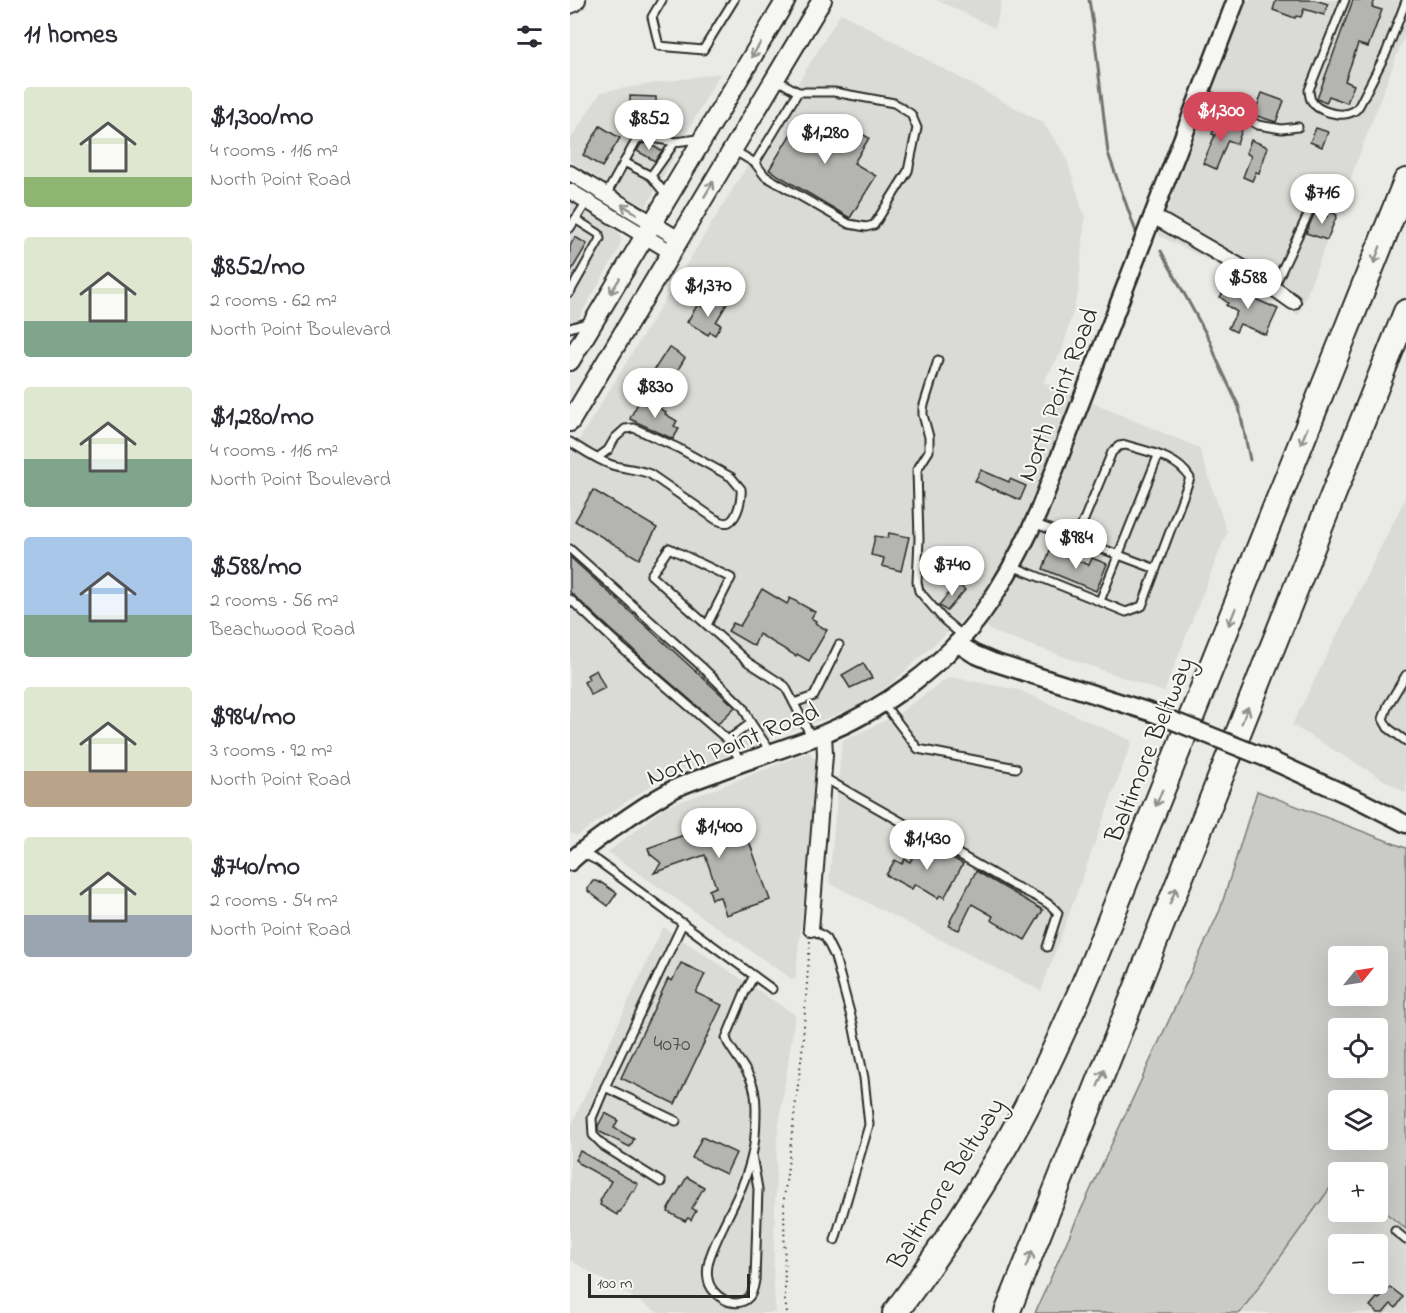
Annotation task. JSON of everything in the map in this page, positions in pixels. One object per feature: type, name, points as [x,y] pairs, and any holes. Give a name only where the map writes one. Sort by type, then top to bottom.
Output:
[{"type":"highway","name":"Baltimore Beltway","points":[[895,1313],[957,1225],[1000,1156],[1067,1024],[1406,181]]},
{"type":"highway","points":[[1007,1313],[1406,312]]},
{"type":"main road","points":[[570,422],[822,0]]},
{"type":"main road","points":[[570,361],[704,138],[781,3]]},
{"type":"street","points":[[570,6],[578,0]]},
{"type":"street","name":"North Point Road","points":[[573,854],[671,790],[848,723],[926,672],[960,640],[982,613],[1012,566],[1034,523],[1236,0]]},
{"type":"street","points":[[570,173],[603,193],[649,230]]},
{"type":"street","points":[[570,191],[592,204],[649,230],[675,246]]},
{"type":"street","points":[[1153,216],[1252,273],[1293,302]]},
{"type":"street","points":[[960,640],[974,654],[993,662],[1156,714],[1266,758],[1406,824]]},
{"type":"street","points":[[811,929],[825,755],[818,736]]},
{"type":"lane","points":[[662,0],[652,17],[659,46],[703,50],[734,0]]},
{"type":"lane","points":[[1345,0],[1309,90],[1310,99],[1319,109],[1327,113],[1355,111],[1360,104],[1386,53],[1406,1]]},
{"type":"lane","points":[[733,149],[755,163],[765,176],[849,224],[866,228],[874,225],[908,171],[917,128],[911,114],[894,103],[834,92],[798,92],[775,79]]},
{"type":"lane","points":[[1201,91],[1258,125],[1282,129],[1298,127]]},
{"type":"lane","points":[[755,163],[798,92]]},
{"type":"lane","points":[[570,228],[575,219],[603,193],[637,140],[647,137],[675,142],[704,138]]},
{"type":"lane","points":[[651,176],[675,142]]},
{"type":"lane","points":[[624,162],[651,176],[668,198]]},
{"type":"lane","points":[[592,204],[603,193]]},
{"type":"lane","points":[[1273,289],[1311,208]]},
{"type":"lane","points":[[570,291],[600,239],[599,234],[575,219]]},
{"type":"lane","points":[[570,328],[594,321]]},
{"type":"lane","points":[[938,360],[923,408],[929,437],[929,451],[917,470],[919,539],[917,582],[919,591],[960,640]]},
{"type":"lane","points":[[570,442],[597,458],[612,465],[650,474],[722,522],[732,521],[741,501],[741,489],[731,477],[678,448],[634,428],[625,429],[615,438],[608,450],[597,458]]},
{"type":"lane","points":[[1012,566],[1126,612],[1142,606],[1190,478],[1185,470],[1174,461],[1126,445],[1119,446],[1112,453],[1076,539]]},
{"type":"lane","points":[[1100,602],[1158,456]]},
{"type":"lane","points":[[1034,523],[1156,569]]},
{"type":"lane","points":[[707,625],[731,579],[669,548],[651,575],[748,662],[785,686],[794,704],[818,736]]},
{"type":"lane","points":[[570,549],[702,666],[743,707],[771,752]]},
{"type":"lane","points":[[570,599],[623,649],[728,740],[741,763]]},
{"type":"lane","points":[[794,704],[814,696],[839,645]]},
{"type":"lane","points":[[1406,675],[1388,705],[1383,719],[1388,728],[1406,741]]},
{"type":"lane","points":[[883,702],[918,749],[1016,768]]},
{"type":"lane","points":[[728,740],[751,723]]},
{"type":"lane","points":[[823,777],[861,801],[1052,905],[1058,913],[1047,947]]},
{"type":"lane","points":[[573,854],[598,861],[772,989]]},
{"type":"lane","points":[[661,1182],[605,1147],[593,1135],[592,1119],[683,923]]},
{"type":"lane","points":[[811,929],[825,937],[835,957],[853,1024],[864,1078],[869,1125],[835,1240]]},
{"type":"lane","points":[[752,1155],[758,1189],[755,1280],[752,1295],[748,1299],[732,1302],[719,1298],[711,1288],[707,1271],[713,1249],[743,1183],[752,1155],[756,1125],[756,1096],[751,1079],[726,1038],[754,976]]},
{"type":"lane","points":[[605,1087],[676,1121]]},
{"type":"lane","points":[[1395,1231],[1406,1240]]},
{"type":"path","points":[[787,1313],[784,1198],[802,1053],[811,929]]},
{"type":"shaded area","points":[[937,0],[1002,0],[995,28]]},
{"type":"shaded area","points":[[1246,0],[1406,0],[1406,31],[1299,315],[1218,265],[1158,235]]},
{"type":"shaded area","points":[[841,13],[1043,123],[1065,154],[1085,218],[1078,293],[1062,351],[1043,382],[1199,448],[1227,532],[1164,692],[991,631],[971,611],[893,682],[857,707],[721,758],[667,775],[577,836],[570,833],[570,454]]},
{"type":"shaded area","points":[[720,73],[646,207],[570,161],[570,140],[601,92]]},
{"type":"shaded area","points":[[570,201],[618,231],[621,240],[618,251],[570,333]]},
{"type":"shaded area","points":[[1406,497],[1406,793],[1292,725]]},
{"type":"shaded area","points":[[949,677],[1019,690],[1132,741],[1041,991],[829,883],[842,741],[895,716]]},
{"type":"shaded area","points":[[809,752],[818,763],[795,981],[608,852],[665,807]]},
{"type":"shaded area","points":[[1257,791],[1406,848],[1406,1229],[1388,1215],[1388,1162],[1328,1162],[1328,1191],[1240,1313],[1035,1313],[1220,910]]},
{"type":"shaded area","points":[[663,927],[795,1015],[777,1138],[773,1284],[776,1313],[659,1313],[570,1260],[570,1128]]},
{"type":"shaded area","points":[[1328,1191],[1328,1222],[1388,1222],[1388,1215],[1406,1229],[1406,1313],[1240,1313]]},
{"type":"building","points":[[1276,0],[1315,0],[1328,4],[1324,15],[1304,9],[1301,17],[1296,16],[1295,18],[1273,10]]},
{"type":"building","points":[[1353,0],[1375,0],[1372,7],[1382,10],[1368,47],[1358,44],[1345,81],[1354,85],[1347,103],[1329,96],[1326,103],[1317,99]]},
{"type":"building","points":[[1262,93],[1284,101],[1276,122],[1254,115]]},
{"type":"building","points":[[630,96],[656,97],[656,111],[630,111]]},
{"type":"building","points":[[801,117],[821,128],[824,123],[842,134],[847,125],[869,138],[854,163],[876,176],[850,218],[769,170]]},
{"type":"building","points":[[1217,121],[1242,130],[1237,144],[1228,140],[1216,169],[1203,163],[1215,135],[1212,134]]},
{"type":"building","points":[[600,126],[620,138],[602,167],[583,155]]},
{"type":"building","points":[[1316,128],[1328,132],[1322,147],[1310,142]]},
{"type":"building","points":[[1251,140],[1268,147],[1259,173],[1256,172],[1252,181],[1243,177],[1251,156],[1246,153]]},
{"type":"building","points":[[647,143],[662,151],[655,161],[637,151],[641,144]]},
{"type":"building","points":[[1329,211],[1337,215],[1327,240],[1306,233],[1315,212],[1327,217]]},
{"type":"building","points":[[575,237],[587,244],[570,273],[570,246]]},
{"type":"building","points":[[1230,282],[1246,292],[1244,294],[1278,309],[1266,335],[1240,324],[1236,332],[1228,328],[1237,312],[1226,305],[1228,303],[1220,297]]},
{"type":"building","points":[[719,297],[728,302],[716,322],[721,325],[715,335],[710,332],[708,335],[687,322],[698,304],[711,312]]},
{"type":"building","points":[[669,347],[685,358],[673,378],[669,376],[667,379],[654,370]]},
{"type":"building","points":[[644,399],[677,421],[674,426],[679,429],[673,439],[630,419],[640,400]]},
{"type":"building","points":[[981,470],[1009,482],[1010,479],[1026,486],[1020,500],[975,481]]},
{"type":"building","points":[[593,490],[657,528],[639,559],[575,521]]},
{"type":"building","points":[[889,533],[909,537],[901,571],[882,566],[884,558],[871,555],[875,536],[888,538]]},
{"type":"building","points":[[1050,550],[1089,565],[1092,558],[1107,564],[1096,591],[1043,569]]},
{"type":"building","points":[[570,557],[735,707],[718,724],[570,592]]},
{"type":"building","points":[[957,583],[965,590],[947,611],[939,605]]},
{"type":"building","points":[[762,589],[787,604],[790,598],[815,612],[811,618],[827,630],[809,661],[759,634],[754,646],[728,631],[733,623],[740,626]]},
{"type":"building","points":[[863,663],[872,678],[850,688],[842,675]]},
{"type":"building","points":[[596,670],[605,688],[591,695],[584,682],[589,679],[587,675]]},
{"type":"building","points":[[721,808],[726,821],[740,816],[770,900],[726,915],[720,897],[712,899],[709,890],[716,887],[705,855],[654,873],[661,863],[650,854],[648,848],[695,831],[691,819]]},
{"type":"building","points":[[922,840],[963,864],[944,898],[940,895],[938,898],[915,884],[912,889],[886,875],[895,860],[902,864],[905,859],[910,862]]},
{"type":"building","points":[[976,871],[1043,910],[1025,940],[991,920],[993,916],[972,904],[959,930],[949,926]]},
{"type":"building","points":[[593,881],[600,882],[617,893],[608,906],[588,891]]},
{"type":"building","points":[[681,963],[705,974],[696,993],[722,1005],[675,1104],[621,1078],[668,979],[672,981]]},
{"type":"building","points":[[605,1113],[618,1120],[614,1128],[634,1139],[630,1147],[598,1131],[598,1126]]},
{"type":"building","points":[[702,1137],[736,1153],[726,1174],[692,1158]]},
{"type":"building","points":[[580,1151],[638,1184],[617,1215],[600,1205],[611,1181],[578,1163],[575,1160]]},
{"type":"building","points":[[687,1177],[704,1187],[692,1208],[696,1211],[691,1220],[688,1218],[685,1221],[668,1212],[668,1209]]},
{"type":"building","points":[[1390,1287],[1403,1297],[1396,1308],[1391,1304],[1383,1313],[1378,1313],[1370,1306],[1377,1298],[1388,1294]]},
{"type":"waterway","points":[[1089,0],[1108,153],[1136,232]]},
{"type":"waterway","points":[[1161,251],[1210,341],[1239,407],[1250,460]]}]
